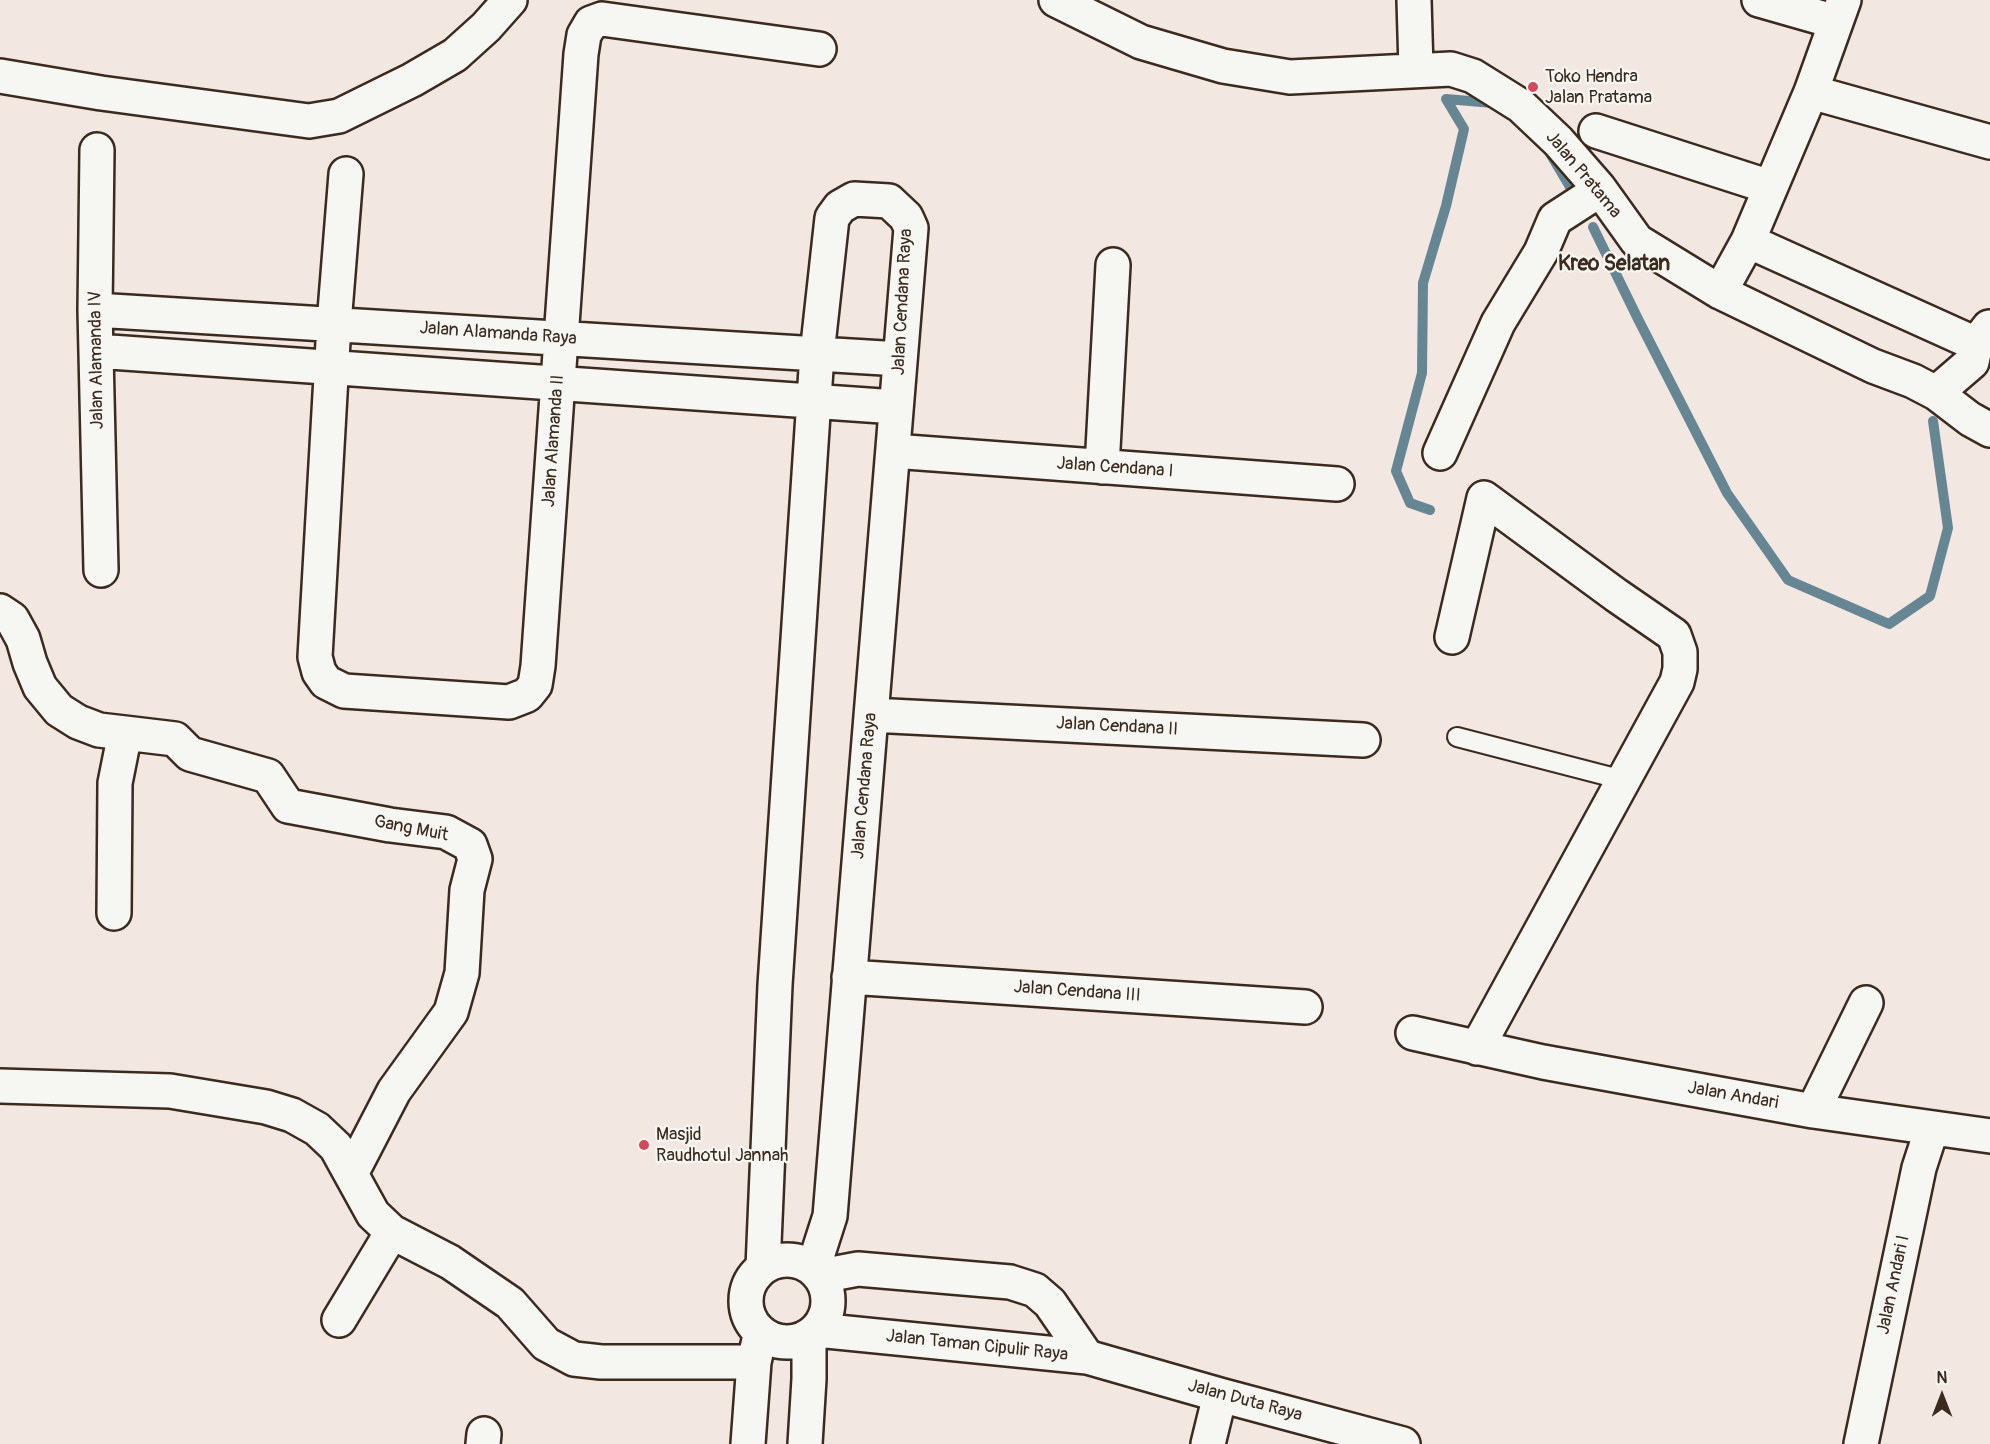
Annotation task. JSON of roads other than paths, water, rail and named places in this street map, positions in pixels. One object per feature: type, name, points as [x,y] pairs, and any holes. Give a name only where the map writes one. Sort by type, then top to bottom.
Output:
[{"type":"street","points":[[0,76],[101,93],[309,120],[339,116],[412,80],[454,56],[486,27],[510,0]]},
{"type":"street","name":"Jalan Pratama","points":[[1056,0],[1141,42],[1223,66],[1290,77],[1360,75],[1416,69],[1451,69],[1473,76],[1521,106],[1558,141],[1599,188],[1637,241],[1720,292],[1873,366],[1913,381],[1936,393],[1970,419],[1990,430]]},
{"type":"street","points":[[1414,0],[1416,69]]},
{"type":"street","points":[[1720,292],[1748,241],[1811,92],[1840,11],[1759,0]]},
{"type":"street","name":"Jalan Alamanda II","points":[[346,174],[334,324],[315,657],[319,672],[326,682],[344,691],[509,702],[527,695],[535,685],[538,666],[584,35],[591,23],[602,19],[819,49]]},
{"type":"street","points":[[1811,92],[1990,142]]},
{"type":"street","points":[[1596,131],[1770,187]]},
{"type":"street","name":"Jalan Alamanda IV","points":[[97,150],[95,310],[101,570]]},
{"type":"street","points":[[1440,453],[1498,323],[1540,252],[1555,219],[1599,188]]},
{"type":"street","name":"Jalan Cendana Raya","points":[[763,1267],[775,985],[813,401],[832,218],[840,207],[854,199],[889,201],[906,217],[910,228],[830,1216],[817,1273]]},
{"type":"street","points":[[1748,241],[1983,335],[1972,362],[1936,393]]},
{"type":"street","points":[[1102,467],[1113,265]]},
{"type":"street","name":"Jalan Alamanda Raya","points":[[95,310],[900,359]]},
{"type":"street","points":[[96,351],[897,407]]},
{"type":"street","name":"Jalan Cendana I","points":[[892,451],[1337,484]]},
{"type":"street","points":[[1452,637],[1484,498],[1674,635],[1680,652],[1677,682],[1477,1048]]},
{"type":"street","name":"Gang Muit","points":[[0,610],[12,619],[23,639],[40,687],[59,710],[78,722],[99,730],[176,739],[190,754],[268,776],[288,806],[390,825],[446,832],[470,846],[475,859],[467,890],[462,973],[451,1012],[394,1091],[351,1174]]},
{"type":"street","name":"Jalan Cendana II","points":[[871,715],[1363,740]]},
{"type":"street","points":[[114,913],[115,783],[125,733]]},
{"type":"street","name":"Jalan Cendana III","points":[[849,977],[1305,1007]]},
{"type":"street","points":[[1814,1111],[1866,1003]]},
{"type":"street","name":"Jalan Andari","points":[[1413,1034],[1814,1111],[1990,1136]]},
{"type":"street","points":[[0,1086],[170,1091],[266,1107],[292,1115],[317,1129],[336,1147],[373,1214],[392,1232],[450,1262],[510,1303],[546,1344],[574,1359],[601,1362],[757,1347],[771,1339],[784,1343],[797,1342],[813,1333],[825,1317],[829,1303],[827,1289],[817,1273],[794,1260],[772,1262],[763,1267],[749,1283],[745,1305],[753,1325],[757,1347],[748,1444]]},
{"type":"street","name":"Jalan Andari I","points":[[1860,1444],[1919,1168],[1932,1128]]},
{"type":"street","points":[[339,1320],[392,1232]]},
{"type":"street","name":"Jalan Taman Cipulir Raya","points":[[817,1273],[858,1269],[1010,1282],[1035,1290],[1050,1303],[1087,1357]]},
{"type":"street","points":[[805,1444],[813,1333]]},
{"type":"street","name":"Jalan Taman Cipulir Raya","points":[[813,1333],[1087,1357]]},
{"type":"street","name":"Jalan Duta Raya","points":[[1087,1357],[1403,1444]]},
{"type":"street","points":[[1208,1444],[1209,1392]]},
{"type":"lane","points":[[1457,737],[1623,780]]},
{"type":"waterway","points":[[1430,510],[1410,503],[1396,471],[1422,373],[1423,283],[1446,206],[1464,129],[1446,99],[1495,104]]},
{"type":"waterway","points":[[1551,155],[1573,192]]},
{"type":"waterway","points":[[1593,227],[1727,493],[1788,580],[1889,624],[1930,596],[1948,528],[1933,421]]},
{"type":"place","name":"Toko Hendra Jalan Pratama","points":[[1533,87]]},
{"type":"place","name":"Masjid Raudhotul Jannah","points":[[644,1145]]},
{"type":"district","name":"Kreo Selatan","points":[[1614,265]]}]
